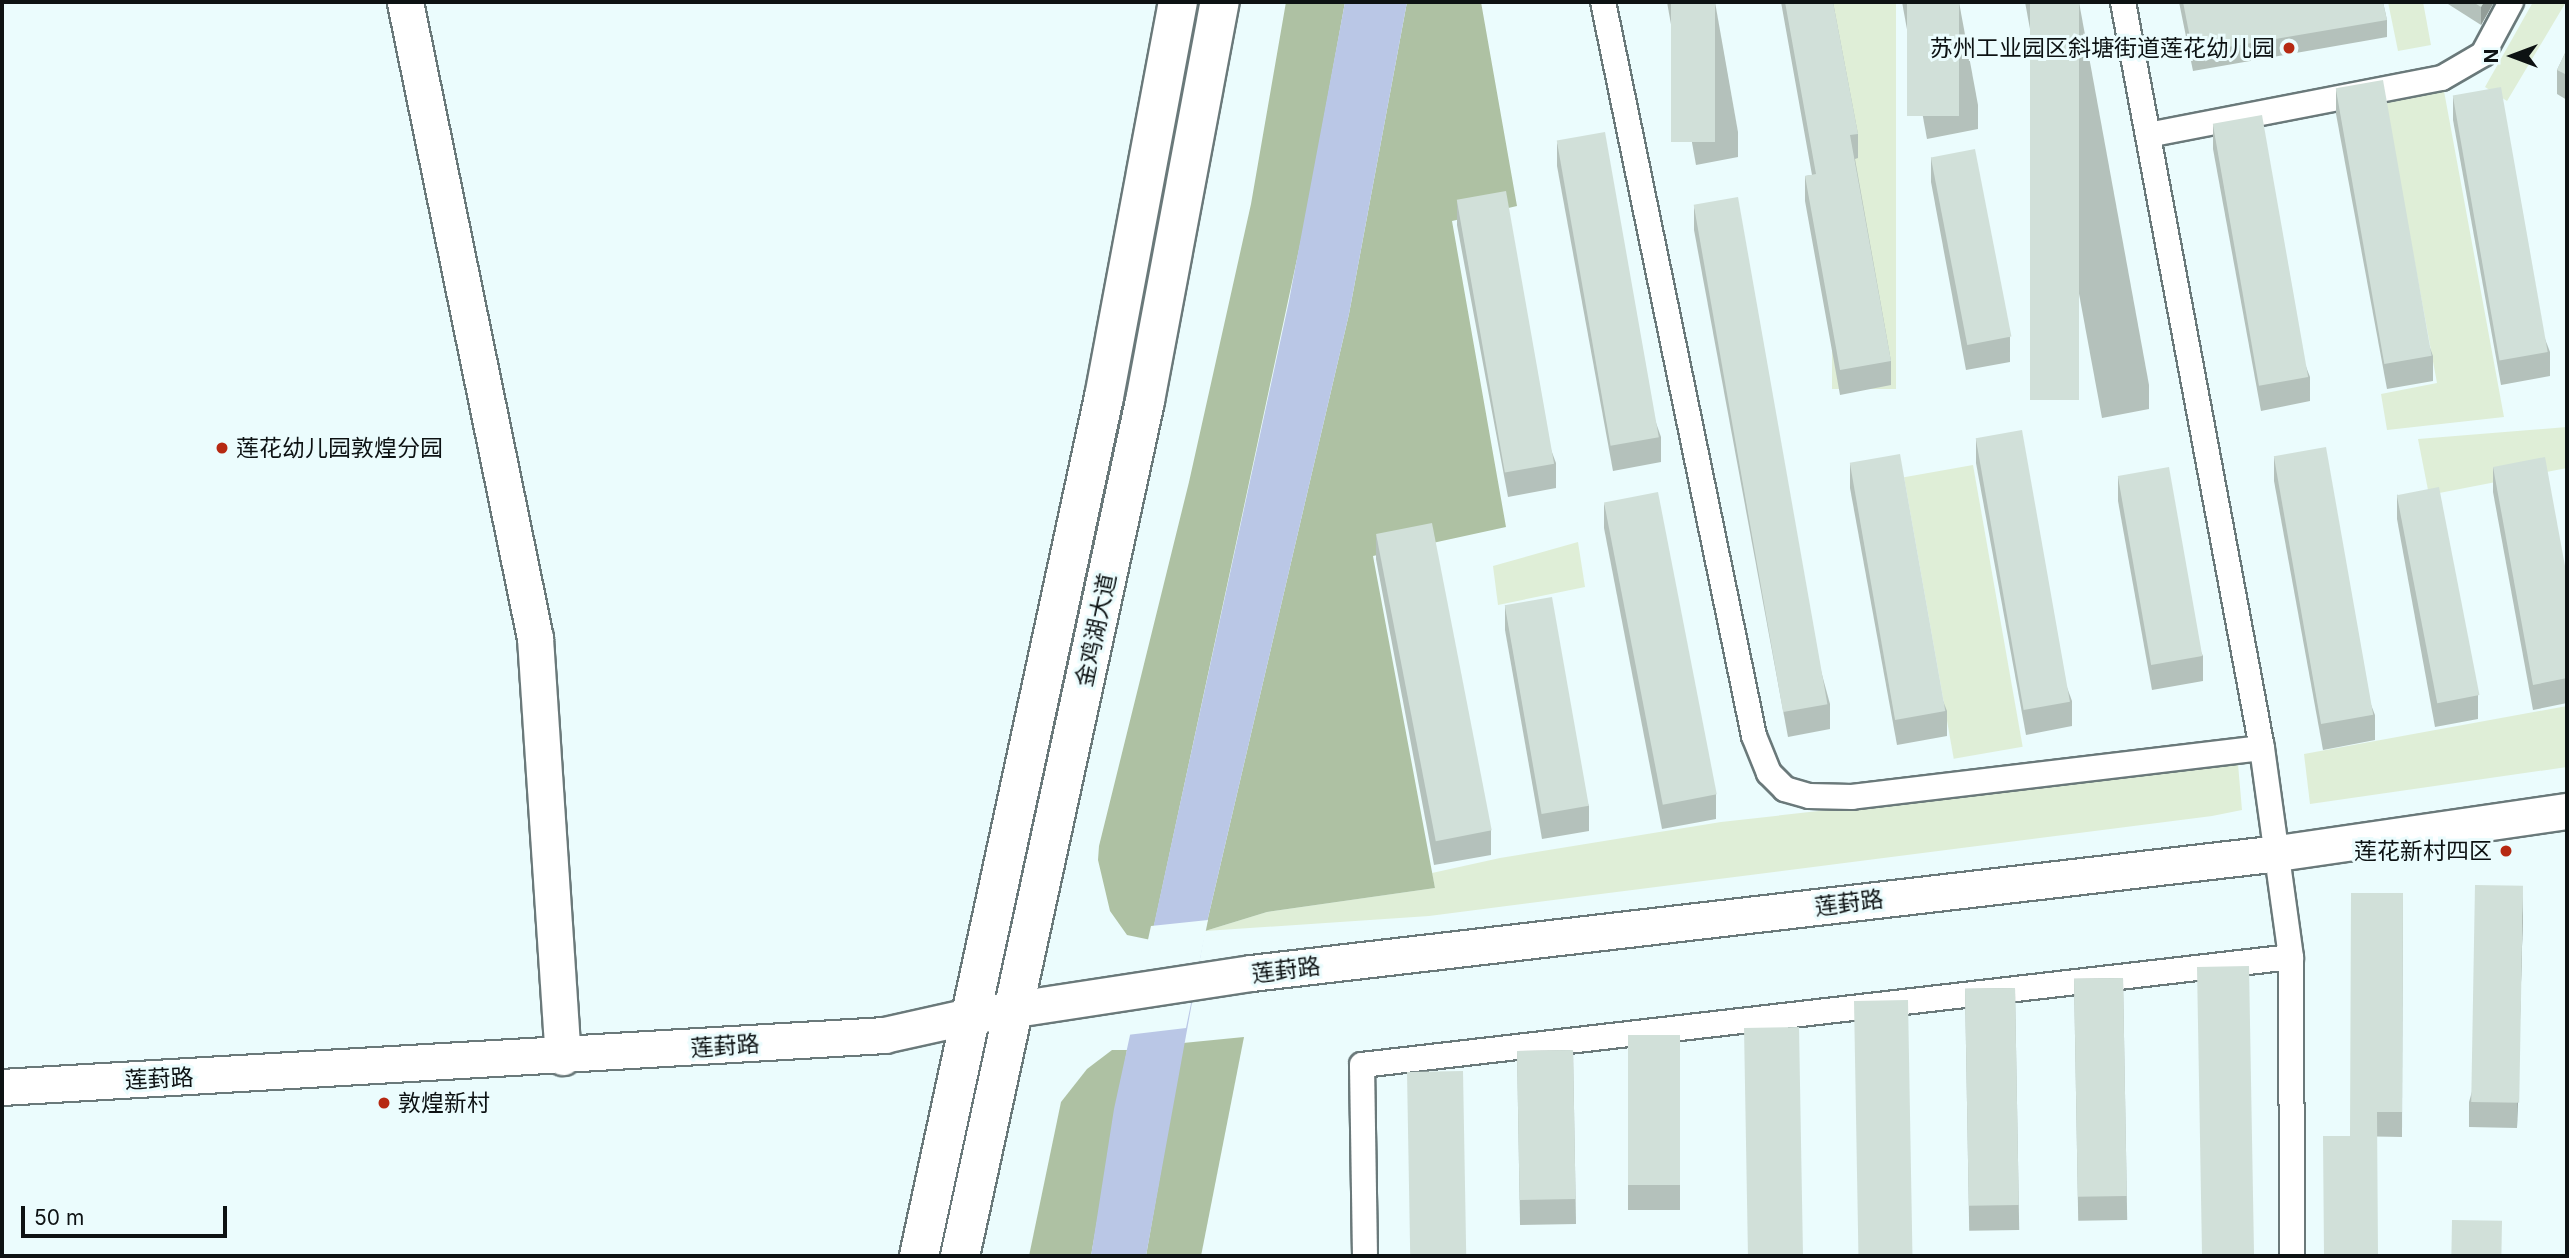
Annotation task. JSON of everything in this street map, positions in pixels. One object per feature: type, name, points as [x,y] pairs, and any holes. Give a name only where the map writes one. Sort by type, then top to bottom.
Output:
[{"type":"main road","points":[[405,2],[535,638],[563,1058]]},
{"type":"main road","name":"金鸡湖大道","points":[[919,1256],[1104,397],[1178,2]]},
{"type":"main road","name":"金鸡湖大道","points":[[961,1256],[1010,1011],[1145,401],[1220,2]]},
{"type":"main road","name":"莲葑路","points":[[2,1087],[563,1058],[884,1035],[970,1016],[1251,974],[2278,853],[2567,811]]},
{"type":"street","points":[[1603,2],[1754,736],[1769,773],[1785,789],[1809,796],[1852,797],[2262,748]]},
{"type":"street","points":[[2123,2],[2262,748],[2278,853],[2291,957],[2292,1256]]},
{"type":"street","points":[[2148,135],[2442,78],[2483,54],[2511,2]]},
{"type":"street","points":[[1365,1256],[1362,1065],[2291,957]]},
{"type":"green space","points":[[1286,2],[1345,2],[1306,217],[1151,940],[1127,935],[1110,911],[1098,860],[1099,846],[1189,482],[1251,204]]},
{"type":"green space","points":[[1407,2],[1481,2],[1517,206],[1452,221],[1506,527],[1373,556],[1435,888],[1267,912],[1205,931],[1349,314]]},
{"type":"green space","points":[[1832,2],[1896,2],[1896,389],[1832,389]]},
{"type":"green space","points":[[2388,2],[2423,2],[2431,45],[2398,51]]},
{"type":"green space","points":[[2533,2],[2566,2],[2507,101],[2485,87]]},
{"type":"green space","points":[[2444,91],[2504,417],[2387,430],[2381,394],[2437,383],[2385,101]]},
{"type":"green space","points":[[2567,427],[2567,468],[2429,495],[2418,439]]},
{"type":"green space","points":[[1973,465],[2023,747],[1954,759],[1904,477]]},
{"type":"green space","points":[[1578,542],[1585,587],[1498,605],[1493,566]]},
{"type":"green space","points":[[2567,706],[2567,767],[2310,804],[2304,754]]},
{"type":"green space","points":[[2238,764],[2242,810],[2212,816],[1429,916],[1205,931],[1267,912],[1435,888],[1432,873],[1500,858],[1721,822]]},
{"type":"green space","points":[[1244,1037],[1201,1256],[1146,1256],[1183,1043]]},
{"type":"green space","points":[[1112,1050],[1127,1050],[1091,1256],[1029,1256],[1061,1102],[1087,1069]]},
{"type":"water","points":[[1345,2],[1407,2],[1349,314],[1205,931],[1146,1256],[1091,1256],[1114,1109],[1289,301]]},
{"type":"pier","points":[[1208,920],[1186,1028],[1127,1035],[1151,926]]},
{"type":"building","points":[[1671,2],[1715,2],[1715,142],[1671,142]]},
{"type":"building","points":[[1785,2],[1833,2],[1858,134],[1850,135],[1891,361],[1840,370],[1805,176],[1816,174]]},
{"type":"building","points":[[1907,2],[1959,2],[1959,116],[1907,116]]},
{"type":"building","points":[[2030,2],[2079,2],[2079,400],[2030,400]]},
{"type":"building","points":[[2183,2],[2383,2],[2387,20],[2193,53]]},
{"type":"building","points":[[2567,49],[2567,75],[2557,70]]},
{"type":"building","points":[[2383,80],[2432,356],[2384,364],[2336,88]]},
{"type":"building","points":[[2501,87],[2548,352],[2499,360],[2453,96]]},
{"type":"building","points":[[2262,115],[2308,377],[2259,386],[2213,124]]},
{"type":"building","points":[[1605,132],[1659,437],[1611,446],[1557,141]]},
{"type":"building","points":[[1975,149],[2011,336],[1967,345],[1931,158]]},
{"type":"building","points":[[1506,191],[1554,464],[1505,472],[1457,200]]},
{"type":"building","points":[[1738,197],[1827,704],[1783,712],[1694,205]]},
{"type":"building","points":[[2022,430],[2070,702],[2024,710],[1976,438]]},
{"type":"building","points":[[2326,447],[2373,715],[2321,724],[2274,456]]},
{"type":"building","points":[[1900,454],[1945,711],[1895,720],[1850,463]]},
{"type":"building","points":[[2545,457],[2567,577],[2567,678],[2533,685],[2493,467]]},
{"type":"building","points":[[2169,467],[2202,656],[2151,665],[2118,476]]},
{"type":"building","points":[[2439,487],[2479,695],[2437,703],[2397,495]]},
{"type":"building","points":[[1658,492],[1717,794],[1663,805],[1604,502]]},
{"type":"building","points":[[1432,523],[1492,830],[1436,841],[1376,534]]},
{"type":"building","points":[[1552,597],[1589,806],[1542,814],[1505,605]]},
{"type":"building","points":[[2475,885],[2523,886],[2519,1103],[2471,1102]]},
{"type":"building","points":[[2351,893],[2403,893],[2402,1112],[2377,1112],[2378,1256],[2324,1256],[2323,1136],[2350,1136]]},
{"type":"building","points":[[2249,966],[2254,1256],[2202,1256],[2197,967]]},
{"type":"building","points":[[2123,978],[2127,1196],[2078,1197],[2074,979]]},
{"type":"building","points":[[2015,988],[2019,1205],[1969,1206],[1965,989]]},
{"type":"building","points":[[1908,1000],[1912,1256],[1858,1256],[1854,1001]]},
{"type":"building","points":[[1799,1027],[1803,1256],[1748,1256],[1744,1028]]},
{"type":"building","points":[[1628,1035],[1680,1035],[1680,1185],[1628,1185]]},
{"type":"building","points":[[1573,1050],[1576,1199],[1520,1200],[1517,1051]]},
{"type":"building","points":[[1463,1071],[1466,1256],[1410,1256],[1407,1072]]},
{"type":"building","points":[[2452,1220],[2502,1221],[2501,1256],[2451,1256]]},
{"type":"place","name":"苏州工业园区斜塘街道莲花幼儿园","points":[[2289,48]]},
{"type":"place","name":"莲花幼儿园敦煌分园","points":[[222,448]]},
{"type":"place","name":"莲花新村四区","points":[[2506,851]]},
{"type":"place","name":"敦煌新村","points":[[384,1103]]}]
